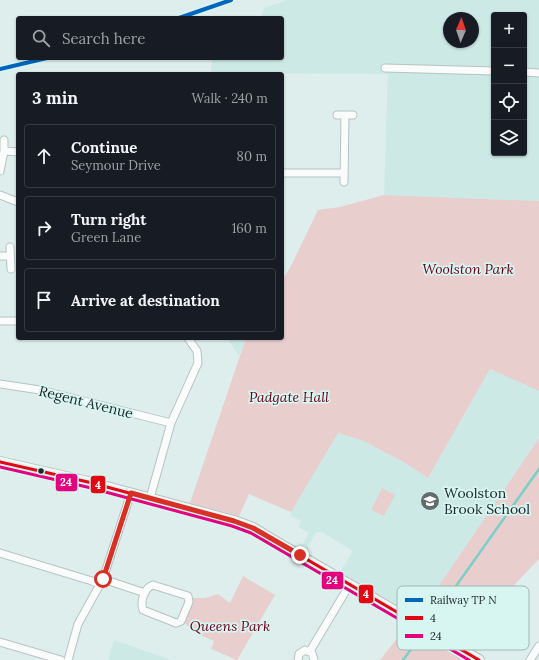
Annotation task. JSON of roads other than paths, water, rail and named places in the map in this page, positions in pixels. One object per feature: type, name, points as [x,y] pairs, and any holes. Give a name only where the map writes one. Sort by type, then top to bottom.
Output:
[{"type":"street","points":[[385,68],[491,71]]},
{"type":"street","points":[[527,72],[539,72]]},
{"type":"street","points":[[337,115],[353,115]]},
{"type":"street","points":[[344,182],[345,115]]},
{"type":"street","points":[[0,171],[4,152],[4,140]]},
{"type":"street","points":[[4,152],[16,152]]},
{"type":"street","points":[[284,173],[344,173]]},
{"type":"street","points":[[0,195],[16,201]]},
{"type":"street","points":[[10,247],[9,256],[11,269]]},
{"type":"street","points":[[0,256],[9,256]]},
{"type":"street","points":[[0,321],[16,321]]},
{"type":"street","points":[[150,498],[171,423],[198,363],[197,351],[189,340]]},
{"type":"street","name":"Regent Avenue","points":[[0,384],[40,390],[171,423]]},
{"type":"street","points":[[0,462],[65,476],[131,493],[234,521],[253,528],[397,611]]},
{"type":"street","points":[[68,660],[78,624],[102,582],[131,493]]},
{"type":"street","points":[[0,553],[92,581],[102,582],[145,593]]},
{"type":"street","points":[[310,651],[350,584]]},
{"type":"street","points":[[153,585],[186,594],[189,600],[183,620],[176,623],[143,610],[142,604],[145,593],[147,588],[153,585]]},
{"type":"street","points":[[0,642],[61,660]]},
{"type":"street","points":[[530,660],[539,646]]},
{"type":"street","points":[[298,660],[300,652],[305,650],[310,651]]},
{"type":"street","points":[[462,650],[479,660]]},
{"type":"street","points":[[310,651],[314,660]]},
{"type":"waterway","points":[[456,586],[539,469]]},
{"type":"waterway","points":[[403,660],[411,650]]},
{"type":"place","name":"Woolston Brook School","points":[[430,501]]},
{"type":"park label","name":"Woolston Park","points":[[468,269]]},
{"type":"park label","name":"Padgate Hall","points":[[289,397]]},
{"type":"park label","name":"Queens Park","points":[[230,626]]}]
